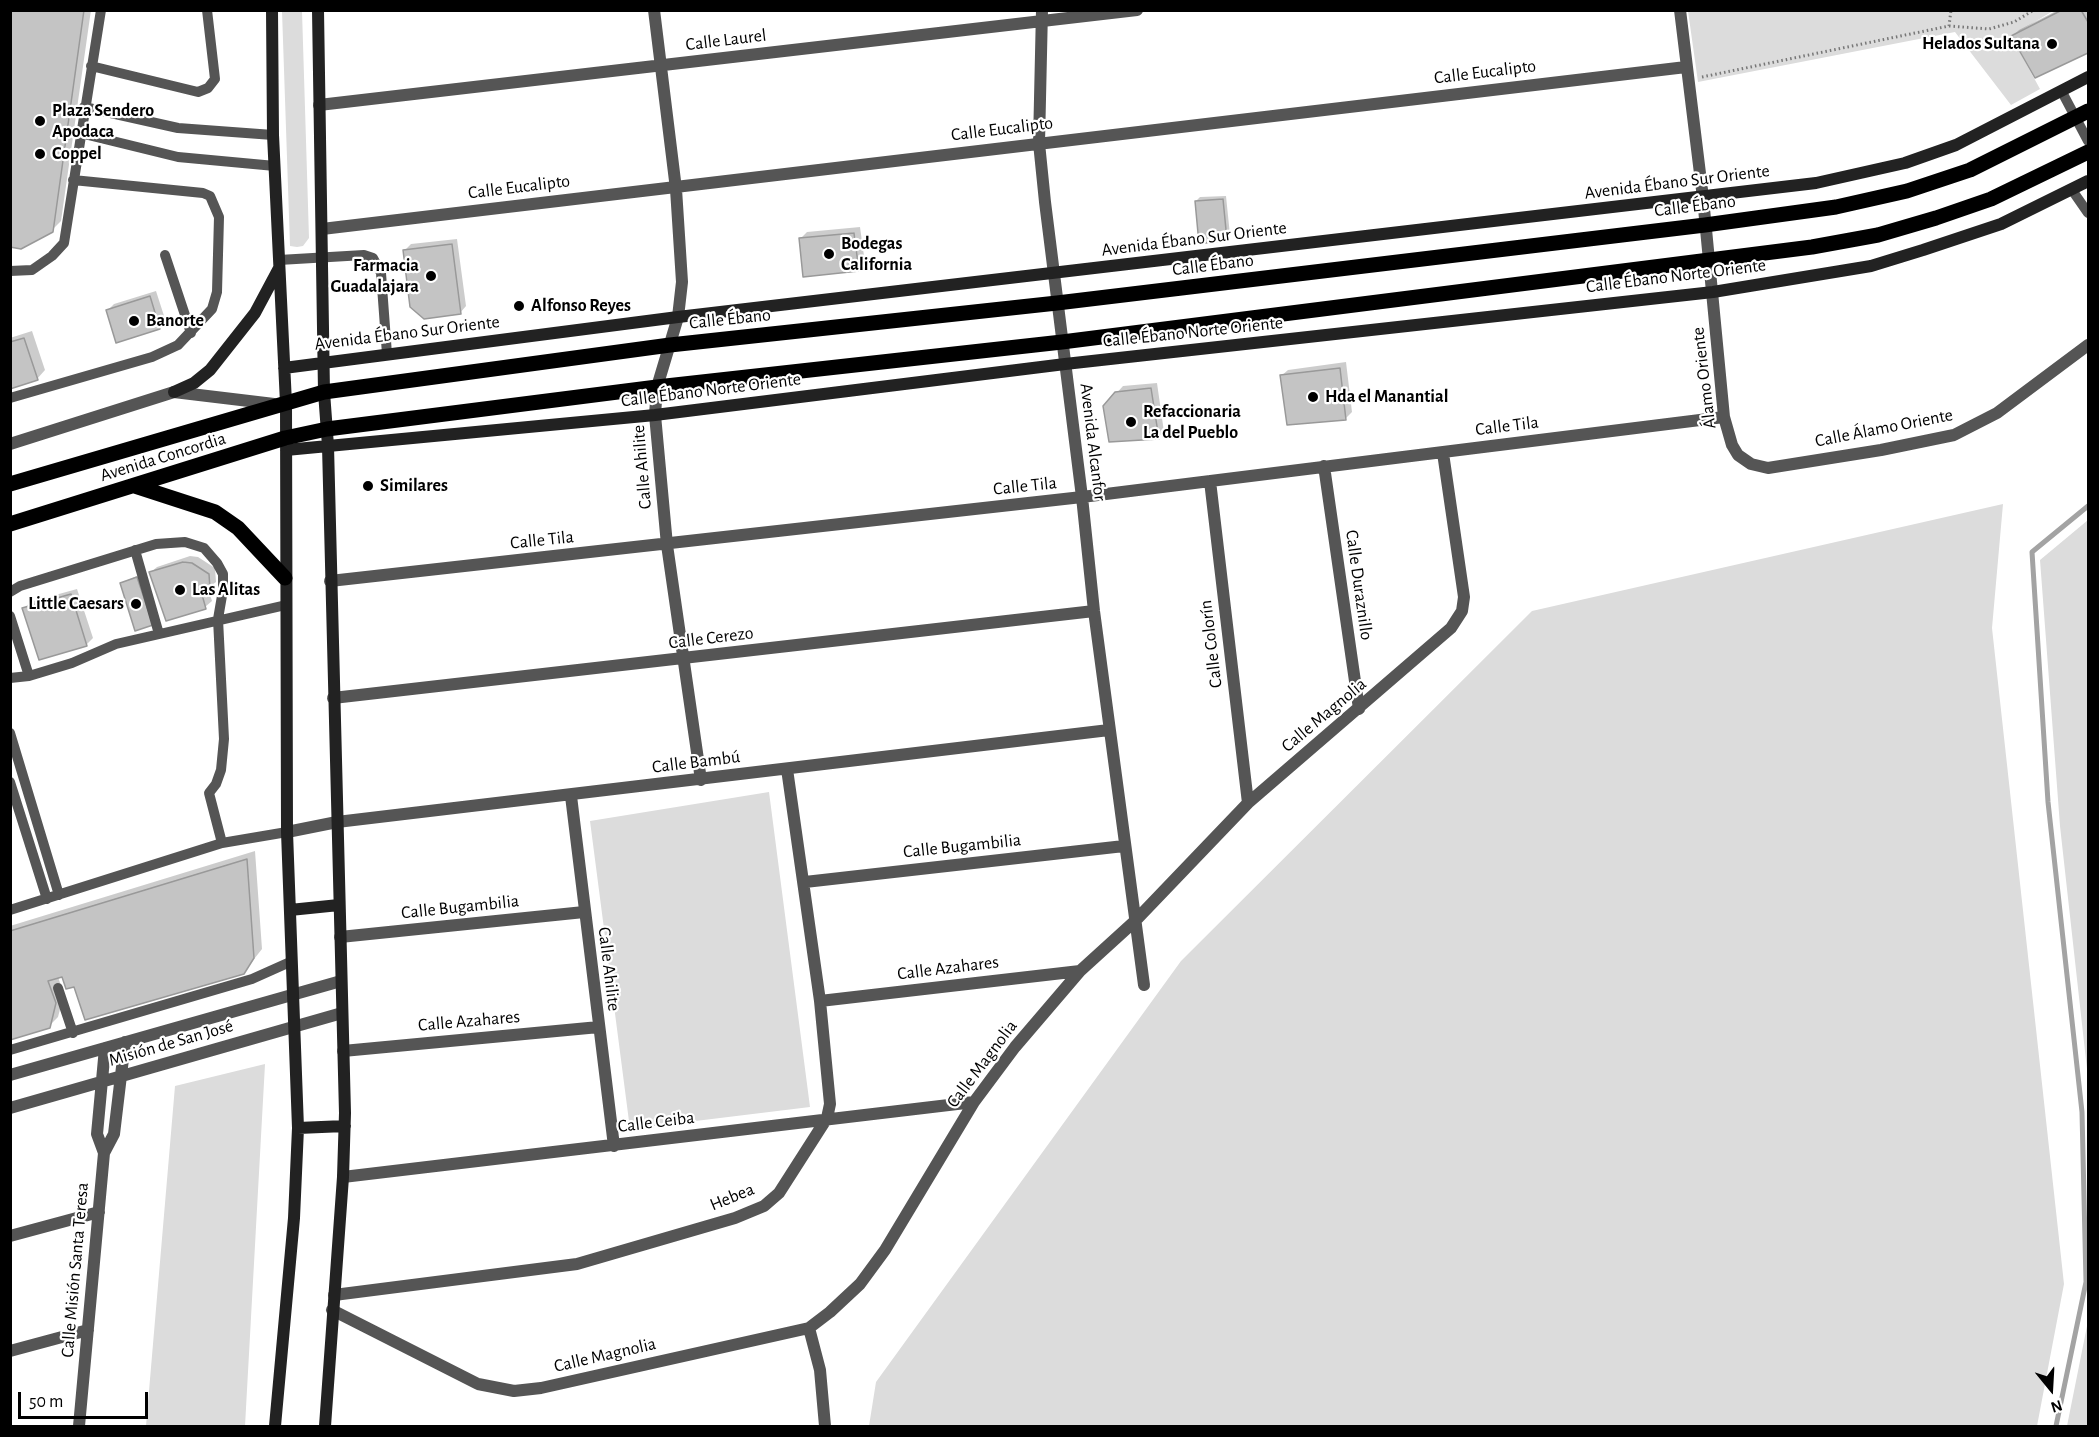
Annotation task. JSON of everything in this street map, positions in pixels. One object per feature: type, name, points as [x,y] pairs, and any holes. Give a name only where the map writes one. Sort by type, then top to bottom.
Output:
[{"type":"main road","name":"Calle Ébano","points":[[324,392],[670,345],[1057,303],[1705,225],[1836,207],[1907,191],[1970,170],[2082,114]]},
{"type":"main road","points":[[327,429],[657,387],[1062,342],[1709,261],[1834,243],[1878,235],[1991,199],[2088,152]]},
{"type":"main road","name":"Avenida Concordia","points":[[10,484],[324,392]]},
{"type":"main road","name":"Avenida Concordia","points":[[10,524],[285,444],[327,429]]},
{"type":"main road","points":[[135,486],[214,512],[238,528],[285,578]]},
{"type":"street","points":[[272,10],[274,166],[284,368],[280,404],[285,444],[290,962],[298,1128],[294,1218],[275,1426]]},
{"type":"street","points":[[318,10],[324,392],[328,446],[345,1126],[325,1422],[336,1426]]},
{"type":"street","name":"Calle Ahilite","points":[[654,10],[663,66],[676,189],[682,282],[678,317],[657,387],[655,415],[667,545],[700,780]]},
{"type":"street","name":"Calle Laurel","points":[[319,105],[663,66],[1042,16],[1137,10]]},
{"type":"street","name":"Álamo Oriente","points":[[1680,10],[1713,292],[1724,417],[1732,445],[1738,455],[1751,464],[1768,468]]},
{"type":"street","name":"Avenida Alcanfor","points":[[1042,16],[1039,143],[1053,274],[1083,497],[1094,611],[1144,985]]},
{"type":"street","name":"Calle Eucalipto","points":[[322,229],[676,189],[1039,143],[1687,73]]},
{"type":"street","name":"Avenida Ébano Sur Oriente","points":[[284,368],[678,317],[1816,183],[1905,164],[1956,145],[2088,77]]},
{"type":"street","name":"Calle Ébano Norte Oriente","points":[[285,444],[328,446],[655,415],[1065,364],[1713,292],[1871,266],[2001,224],[2088,181]]},
{"type":"street","points":[[10,444],[174,392],[194,383],[210,370],[231,346],[255,313],[279,263]]},
{"type":"street","name":"Calle Álamo Oriente","points":[[1768,468],[1881,450],[1954,435],[1997,413],[2088,345]]},
{"type":"street","points":[[174,392],[280,404]]},
{"type":"street","name":"Calle Tila","points":[[330,581],[1083,497],[1724,417]]},
{"type":"street","name":"Calle Magnolia","points":[[332,1310],[478,1384],[514,1391],[541,1388],[809,1328],[860,1284],[885,1251],[974,1102],[1016,1047],[1080,971],[1135,921],[1248,803],[1442,638],[1462,612],[1464,597],[1443,453]]},
{"type":"street","name":"Calle Duraznillo","points":[[1324,466],[1359,709]]},
{"type":"street","name":"Calle Colorín","points":[[1210,481],[1248,803]]},
{"type":"street","name":"Calle Cerezo","points":[[333,698],[1094,611]]},
{"type":"street","name":"Calle Bambú","points":[[287,832],[337,822],[571,796],[1109,730]]},
{"type":"street","name":"Hebea","points":[[334,1295],[577,1264],[735,1218],[764,1206],[779,1193],[827,1118],[829,1087],[805,882],[787,769]]},
{"type":"street","name":"Calle Ahilite","points":[[571,796],[614,1146]]},
{"type":"street","name":"Calle Bugambilia","points":[[805,882],[1124,846]]},
{"type":"street","points":[[290,910],[339,905]]},
{"type":"street","name":"Calle Bugambilia","points":[[340,937],[584,912]]},
{"type":"street","name":"Calle Azahares","points":[[820,1001],[1080,971]]},
{"type":"street","name":"Misión de San José","points":[[10,1074],[341,981]]},
{"type":"street","name":"Misión de San José","points":[[10,1108],[293,1025],[342,1013]]},
{"type":"street","name":"Calle Azahares","points":[[343,1051],[599,1027]]},
{"type":"street","name":"Calle Misión Santa Teresa","points":[[79,1426],[104,1153],[114,1134],[125,1042]]},
{"type":"street","name":"Calle Misión Santa Teresa","points":[[104,1153],[97,1134],[105,1048]]},
{"type":"street","name":"Calle Ceiba","points":[[343,1177],[974,1102]]},
{"type":"street","points":[[298,1128],[345,1126]]},
{"type":"street","points":[[10,1236],[99,1212]]},
{"type":"street","points":[[809,1328],[820,1370],[825,1426]]},
{"type":"street","points":[[10,1351],[88,1330]]},
{"type":"lane","points":[[10,270],[32,270],[52,256],[64,243],[101,10]]},
{"type":"lane","points":[[91,66],[198,92],[208,88],[215,79],[207,10]]},
{"type":"lane","points":[[2062,92],[2082,114],[2088,141]]},
{"type":"lane","points":[[84,106],[178,128],[273,135]]},
{"type":"lane","points":[[80,133],[178,157],[274,166]]},
{"type":"lane","points":[[10,398],[152,357],[178,345],[212,309],[218,292],[219,217],[210,196],[203,193],[73,180]]},
{"type":"lane","points":[[2072,190],[2088,213]]},
{"type":"lane","points":[[165,255],[191,333]]},
{"type":"lane","points":[[279,263],[364,255],[373,258],[379,265],[387,354]]},
{"type":"lane","points":[[10,592],[20,586],[156,544],[185,542],[204,548],[223,574],[224,590],[218,619],[224,739],[221,770],[216,784],[208,793],[222,843]]},
{"type":"lane","points":[[135,550],[159,634]]},
{"type":"lane","points":[[10,678],[29,676],[72,663],[116,644],[218,619],[244,617],[286,605]]},
{"type":"lane","points":[[10,616],[29,676]]},
{"type":"lane","points":[[10,733],[59,896]]},
{"type":"lane","points":[[10,782],[47,899]]},
{"type":"lane","points":[[10,910],[222,843],[287,832]]},
{"type":"lane","points":[[10,1050],[252,979],[290,962]]},
{"type":"lane","points":[[58,988],[72,1033]]},
{"type":"path","points":[[1949,26],[1951,10]]},
{"type":"path","points":[[1687,73],[1949,26],[1989,29],[2014,22],[2034,10]]},
{"type":"shaded area","points":[[282,11],[302,11],[309,238],[303,246],[297,247],[290,246]]},
{"type":"shaded area","points":[[1688,11],[2053,11],[2011,36],[2040,89],[2011,105],[1955,32],[1698,82]]},
{"type":"shaded area","points":[[2003,504],[1992,628],[2064,1284],[2037,1426],[869,1426],[876,1382],[1181,961],[1532,611]]},
{"type":"shaded area","points":[[2088,520],[2088,1078],[2060,826],[2040,560]]},
{"type":"shaded area","points":[[769,792],[810,1107],[630,1129],[590,821]]},
{"type":"shaded area","points":[[265,1064],[245,1426],[146,1426],[175,1086]]},
{"type":"shaded area","points":[[2088,1321],[2088,1426],[2067,1426]]},
{"type":"building","name":"Plaza Sendero Apodaca","points":[[10,10],[84,10],[53,232],[21,249],[10,247]]},
{"type":"building","name":"Helados Sultana","points":[[2062,10],[2081,10],[2088,22],[2088,53],[2035,78],[2011,36]]},
{"type":"building","points":[[1223,199],[1227,240],[1199,244],[1195,201]]},
{"type":"building","name":"Bodegas California","points":[[854,233],[859,271],[803,277],[799,238]]},
{"type":"building","points":[[452,244],[461,314],[424,319],[410,307],[403,250]]},
{"type":"building","points":[[150,296],[160,329],[116,343],[106,310]]},
{"type":"building","points":[[24,338],[38,380],[10,389],[10,342]]},
{"type":"building","name":"Hda el Manantial","points":[[1340,368],[1346,420],[1287,425],[1280,375]]},
{"type":"building","name":"Refaccionaria La del Pueblo","points":[[1151,388],[1159,439],[1109,442],[1103,406],[1115,392]]},
{"type":"building","name":"Las Alitas","points":[[183,562],[192,563],[209,574],[210,589],[201,591],[206,609],[166,621],[149,572]]},
{"type":"building","name":"Little Caesars","points":[[137,577],[153,625],[135,631],[120,583]]},
{"type":"building","points":[[71,594],[87,646],[39,660],[22,608]]},
{"type":"building","points":[[247,859],[254,958],[244,974],[85,1020],[74,987],[66,989],[62,977],[48,981],[56,1003],[50,1028],[10,1040],[10,931]]},
{"type":"waterway","points":[[2056,1426],[2086,1282],[2082,1112],[2048,802],[2032,552],[2088,506]]},
{"type":"place","name":"Helados Sultana","points":[[2052,44]]},
{"type":"place","name":"Plaza Sendero Apodaca","points":[[40,121]]},
{"type":"place","name":"Coppel","points":[[40,154]]},
{"type":"place","name":"Bodegas California","points":[[829,254]]},
{"type":"place","name":"Farmacia Guadalajara","points":[[431,276]]},
{"type":"place","name":"Alfonso Reyes","points":[[519,306]]},
{"type":"place","name":"Banorte","points":[[134,321]]},
{"type":"place","name":"Hda el Manantial","points":[[1313,397]]},
{"type":"place","name":"Refaccionaria La del Pueblo","points":[[1131,422]]},
{"type":"place","name":"Similares","points":[[368,486]]},
{"type":"place","name":"Las Alitas","points":[[180,590]]},
{"type":"place","name":"Little Caesars","points":[[136,604]]}]
